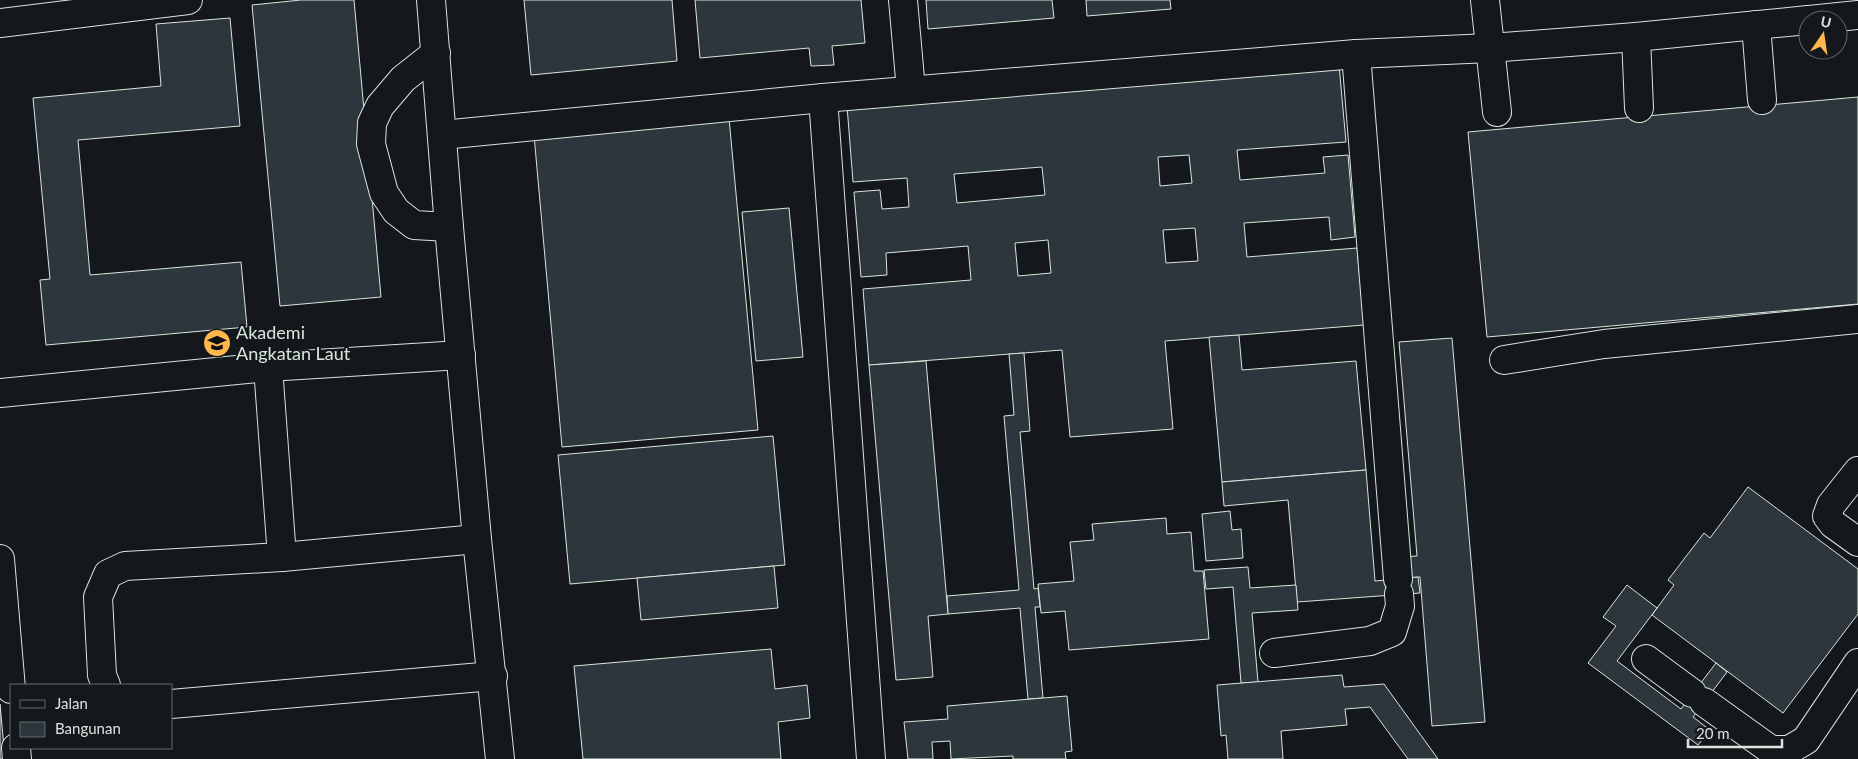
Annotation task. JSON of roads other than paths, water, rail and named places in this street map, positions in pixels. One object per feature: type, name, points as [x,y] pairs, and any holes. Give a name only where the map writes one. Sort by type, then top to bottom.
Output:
[{"type":"lane","points":[[0,23],[188,0]]},
{"type":"lane","points":[[430,0],[477,539],[493,676],[500,759]]},
{"type":"lane","points":[[903,0],[910,90]]},
{"type":"lane","points":[[1484,0],[1497,112]]},
{"type":"lane","points":[[442,135],[910,90],[1356,54],[1490,48],[1636,37],[1798,21]]},
{"type":"lane","points":[[1756,25],[1762,100]]},
{"type":"lane","points":[[1636,37],[1640,108]]},
{"type":"lane","points":[[436,53],[403,79],[380,106],[372,123],[371,144],[384,193],[396,211],[414,225],[449,228]]},
{"type":"lane","points":[[1274,653],[1370,642],[1392,632],[1400,606],[1356,54]]},
{"type":"lane","points":[[823,98],[872,759]]},
{"type":"lane","points":[[1504,360],[1604,344],[1858,319]]},
{"type":"lane","points":[[0,393],[268,367],[461,355]]},
{"type":"lane","points":[[268,367],[282,557]]},
{"type":"lane","points":[[1858,471],[1830,505],[1828,516],[1833,524],[1858,542]]},
{"type":"lane","points":[[106,684],[102,675],[98,597],[108,574],[125,566],[282,557],[477,539]]},
{"type":"lane","points":[[0,559],[11,684]]},
{"type":"lane","points":[[1646,659],[1771,750],[1789,750],[1806,740],[1854,679]]},
{"type":"lane","points":[[172,704],[493,676]]},
{"type":"place","name":"Akademi Angkatan Laut","points":[[217,343]]}]
